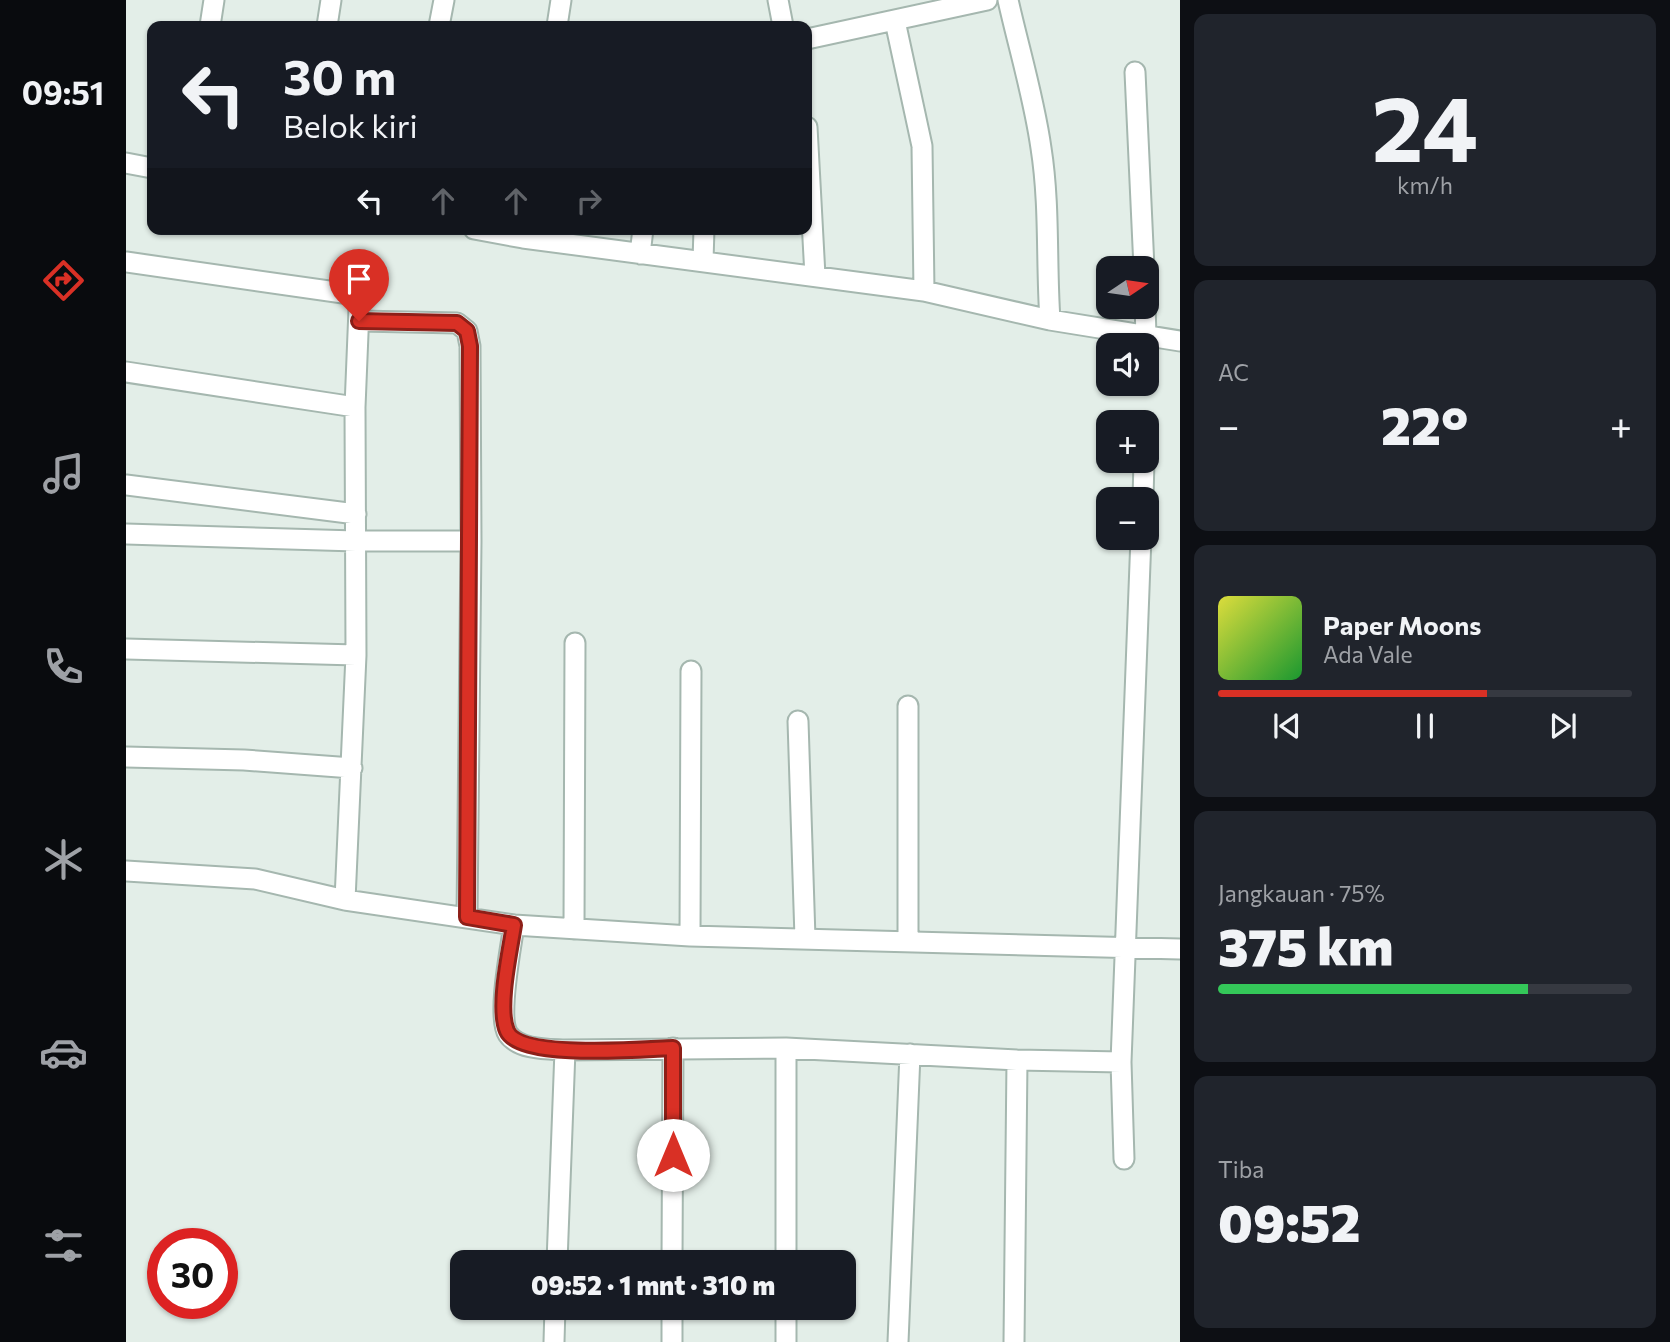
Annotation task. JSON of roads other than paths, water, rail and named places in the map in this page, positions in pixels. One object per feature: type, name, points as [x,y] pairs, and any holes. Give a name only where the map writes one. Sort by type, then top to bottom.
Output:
[{"type":"street","points":[[211,21],[214,0]]},
{"type":"street","points":[[328,21],[331,0]]},
{"type":"street","points":[[440,21],[444,0]]},
{"type":"street","points":[[558,21],[561,0]]},
{"type":"street","points":[[778,0],[782,21]]},
{"type":"street","points":[[812,38],[986,0]]},
{"type":"street","points":[[1008,0],[1041,147],[1047,221],[1050,320]]},
{"type":"street","points":[[895,21],[922,146],[924,291]]},
{"type":"street","points":[[1135,72],[1143,256]]},
{"type":"street","points":[[126,163],[147,166]]},
{"type":"street","points":[[812,196],[815,276]]},
{"type":"street","points":[[529,235],[640,254],[924,291],[1050,320],[1133,333]]},
{"type":"street","points":[[640,254],[642,235]]},
{"type":"street","points":[[703,261],[704,235]]},
{"type":"street","points":[[126,262],[350,294],[356,300],[359,309],[355,407],[356,656],[345,900]]},
{"type":"street","points":[[359,321],[457,323],[467,331],[470,346],[467,917]]},
{"type":"street","points":[[1159,337],[1180,341]]},
{"type":"street","points":[[126,372],[355,407]]},
{"type":"street","points":[[126,485],[356,514]]},
{"type":"street","points":[[126,534],[356,541],[471,541]]},
{"type":"street","points":[[1124,1158],[1121,1062],[1141,550]]},
{"type":"street","points":[[573,929],[575,643]]},
{"type":"street","points":[[126,649],[356,656]]},
{"type":"street","points":[[690,936],[691,671]]},
{"type":"street","points":[[908,706],[908,941]]},
{"type":"street","points":[[798,721],[805,937]]},
{"type":"street","points":[[126,757],[244,760],[352,768]]},
{"type":"street","points":[[126,871],[255,878],[345,900],[514,925],[690,936],[1180,949]]},
{"type":"street","points":[[514,925],[503,1014],[508,1034],[520,1043],[535,1048],[786,1048],[1017,1060],[1121,1062]]},
{"type":"street","points":[[672,1250],[673,1048]]},
{"type":"street","points":[[786,1048],[786,1250]]},
{"type":"street","points":[[557,1250],[565,1050]]},
{"type":"street","points":[[898,1342],[910,1054]]},
{"type":"street","points":[[1014,1342],[1017,1060]]},
{"type":"street","points":[[554,1342],[555,1320]]},
{"type":"street","points":[[672,1320],[672,1342]]},
{"type":"street","points":[[786,1320],[786,1342]]}]
